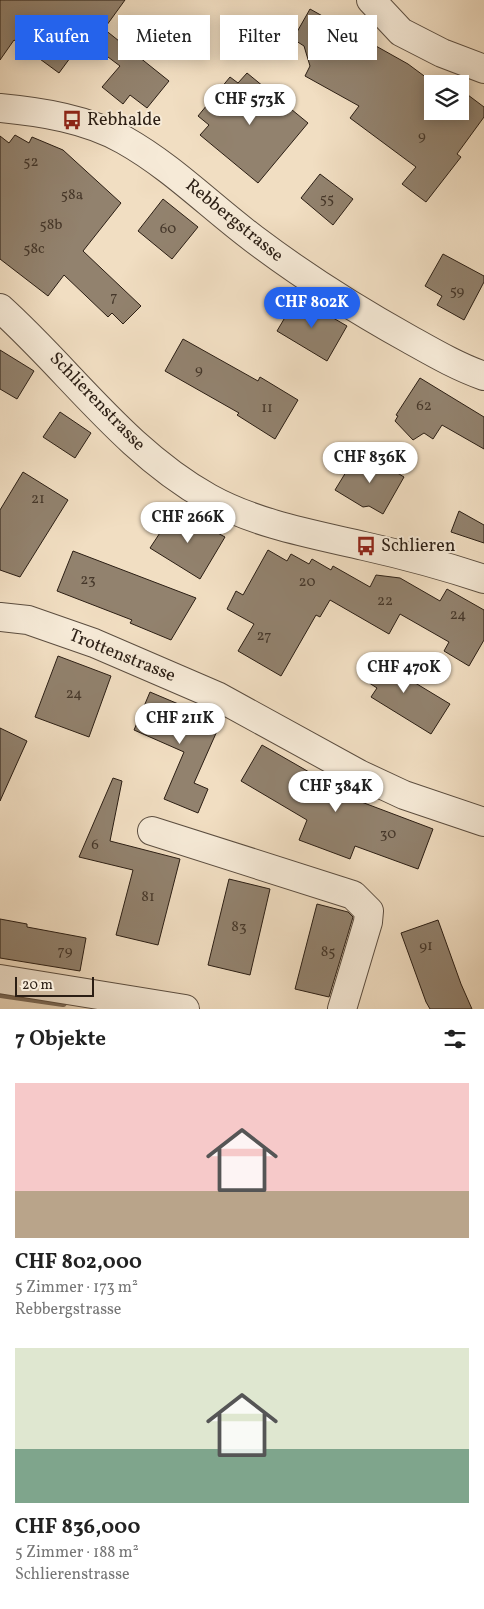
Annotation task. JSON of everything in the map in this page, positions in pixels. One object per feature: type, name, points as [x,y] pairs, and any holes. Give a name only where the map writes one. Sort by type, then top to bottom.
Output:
[{"type":"street","points":[[371,0],[401,32],[442,53],[484,69]]},
{"type":"street","name":"Rebbergstrasse","points":[[0,108],[41,113],[72,120],[124,140],[171,171],[252,237],[312,282],[434,353],[484,376]]},
{"type":"street","name":"Schlierenstrasse","points":[[0,308],[46,350],[131,441],[210,498],[255,517],[297,531],[372,548],[484,579]]},
{"type":"street","name":"Trottenstrasse","points":[[0,617],[28,620],[94,643],[216,696],[359,774],[411,798],[484,822]]},
{"type":"street","points":[[152,831],[353,895],[369,911],[368,922],[342,1009]]},
{"type":"street","points":[[0,980],[185,1009]]},
{"type":"building","points":[[0,0],[125,0],[108,23],[108,15],[15,15],[15,41],[0,60]]},
{"type":"building","points":[[310,9],[321,15],[308,15],[308,59],[304,46],[298,42],[298,30]]},
{"type":"building","points":[[108,32],[118,40],[118,60],[143,60],[169,81],[147,108],[130,95],[123,104],[102,87],[120,66],[108,57]]},
{"type":"building","points":[[377,47],[408,64],[424,76],[424,120],[469,120],[469,96],[484,107],[484,117],[457,154],[461,157],[426,202],[402,184],[416,167],[350,118],[359,106],[305,76],[310,66],[308,60],[377,60]]},
{"type":"building","points":[[41,60],[69,60],[59,73]]},
{"type":"building","points":[[247,73],[308,123],[258,183],[200,135],[209,125],[198,116],[230,77],[238,83]]},
{"type":"building","points":[[15,135],[29,143],[32,137],[63,150],[121,203],[83,251],[141,306],[123,324],[112,313],[108,317],[64,275],[48,296],[0,259],[0,136],[9,143]]},
{"type":"building","points":[[320,174],[353,199],[333,225],[301,198]]},
{"type":"building","points":[[163,199],[198,227],[172,259],[138,231]]},
{"type":"building","points":[[443,254],[484,276],[484,282],[464,320],[437,305],[442,296],[425,286]]},
{"type":"building","points":[[297,297],[347,326],[327,361],[277,331]]},
{"type":"building","points":[[183,339],[258,381],[260,377],[298,400],[275,439],[237,415],[239,413],[165,371]]},
{"type":"building","points":[[0,350],[34,371],[17,399],[0,389]]},
{"type":"building","points":[[420,378],[484,417],[484,449],[442,425],[433,439],[424,433],[413,440],[395,421],[398,416],[396,415]]},
{"type":"building","points":[[60,412],[91,433],[75,458],[43,437]]},
{"type":"building","points":[[357,454],[370,462],[376,460],[404,477],[383,514],[369,506],[363,507],[335,490]]},
{"type":"building","points":[[23,472],[68,500],[20,577],[0,570],[0,510]]},
{"type":"building","points":[[175,510],[225,537],[200,579],[150,548]]},
{"type":"building","points":[[459,511],[484,525],[484,543],[451,532]]},
{"type":"building","points":[[268,550],[287,561],[291,554],[309,564],[312,559],[331,570],[333,566],[370,587],[376,575],[400,578],[440,601],[447,589],[484,610],[484,640],[469,666],[444,651],[449,642],[400,614],[389,634],[330,600],[320,617],[316,615],[281,676],[238,651],[254,624],[227,609],[236,591],[243,595]]},
{"type":"building","points":[[73,551],[196,598],[171,640],[130,623],[132,620],[57,591]]},
{"type":"building","points":[[375,653],[409,674],[407,678],[450,704],[431,734],[371,697],[377,688],[360,677]]},
{"type":"building","points":[[58,656],[111,676],[89,737],[35,717]]},
{"type":"building","points":[[150,692],[221,722],[194,783],[208,789],[198,813],[164,799],[184,752],[134,730]]},
{"type":"building","points":[[0,728],[27,741],[0,801]]},
{"type":"building","points":[[262,745],[330,784],[327,789],[433,829],[418,869],[355,846],[350,859],[299,840],[307,820],[241,781]]},
{"type":"building","points":[[113,778],[122,781],[110,841],[180,859],[158,945],[116,935],[133,870],[79,857]]},
{"type":"building","points":[[229,879],[270,889],[250,975],[208,965]]},
{"type":"building","points":[[317,904],[348,912],[353,917],[329,997],[295,989]]},
{"type":"building","points":[[0,919],[27,924],[27,927],[86,938],[80,971],[0,958]]},
{"type":"building","points":[[438,920],[472,1009],[430,1009],[426,1002],[401,933]]},
{"type":"waterway","points":[[0,994],[63,1003]]},
{"type":"place","name":"Rebhalde","points":[[72,120]]},
{"type":"place","name":"Schlieren","points":[[366,546]]}]
